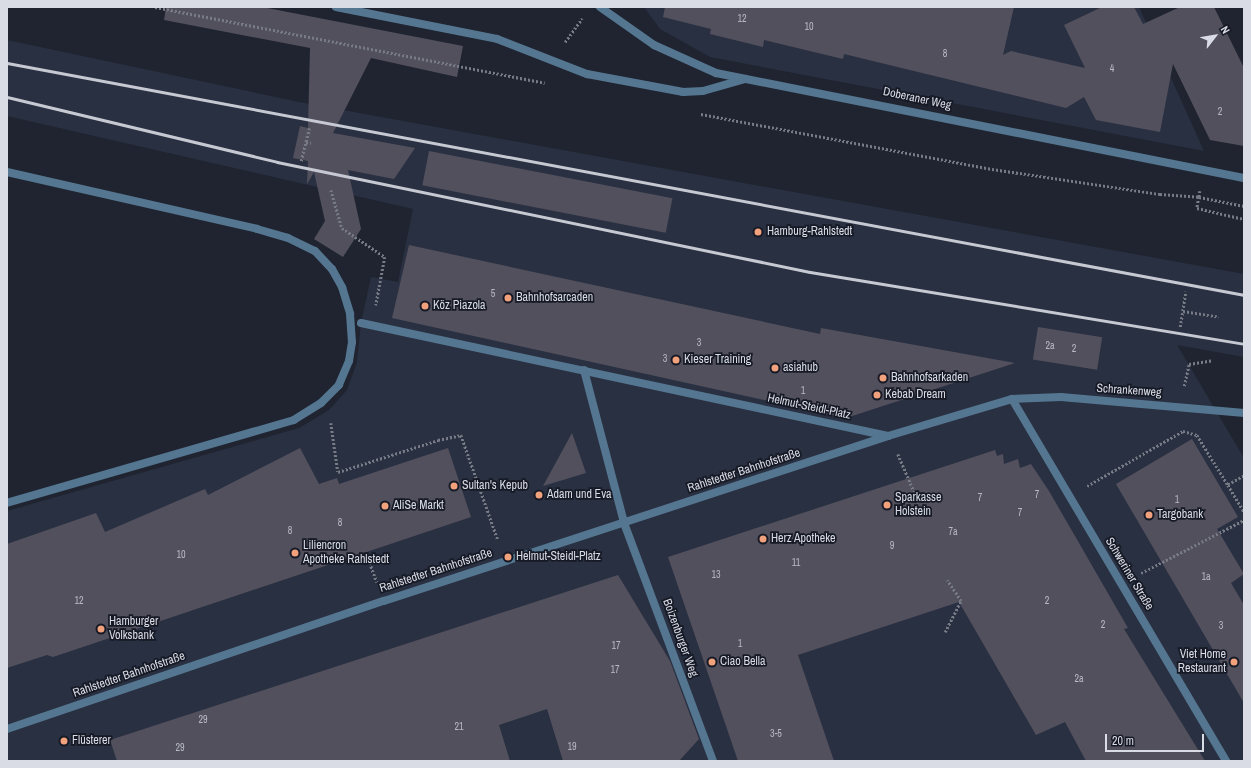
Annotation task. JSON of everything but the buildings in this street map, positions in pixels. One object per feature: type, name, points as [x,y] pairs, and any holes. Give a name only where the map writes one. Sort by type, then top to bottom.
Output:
[{"type":"street","points":[[336,7],[497,39],[587,74],[683,92],[703,91],[745,79]]},
{"type":"street","name":"Doberaner Weg","points":[[600,7],[654,45],[716,73],[865,100],[1244,178]]},
{"type":"street","points":[[7,172],[257,228],[288,238],[315,251],[332,269],[342,287],[350,314],[352,342],[349,361],[339,385],[321,403],[294,420],[7,503]]},
{"type":"street","name":"Helmut-Steidl-Platz","points":[[361,323],[888,436]]},
{"type":"street","points":[[584,370],[624,523]]},
{"type":"street","name":"Schrankenweg","points":[[1012,399],[1061,397],[1244,413]]},
{"type":"street","name":"Rahlstedter Bahnhofstraße","points":[[7,729],[384,601],[888,436],[1012,399]]},
{"type":"street","name":"Schweriner Straße","points":[[1012,399],[1068,497],[1226,761]]},
{"type":"street","name":"Boizenburger Weg","points":[[624,523],[713,761]]},
{"type":"path","points":[[581,20],[587,24]]},
{"type":"path","points":[[566,41],[578,24]]},
{"type":"path","points":[[301,161],[309,128]]},
{"type":"path","points":[[306,142],[311,143]]},
{"type":"path","points":[[331,190],[342,228],[385,257],[373,325]]},
{"type":"path","points":[[1214,200],[1244,206]]},
{"type":"path","points":[[1180,327],[1186,291]]},
{"type":"path","points":[[1183,311],[1219,317]]},
{"type":"path","points":[[1189,364],[1213,360]]},
{"type":"path","points":[[330,418],[338,472],[438,440],[461,435],[505,562]]},
{"type":"path","points":[[1068,497],[1183,431],[1197,435],[1244,512]]},
{"type":"path","points":[[888,436],[919,503]]},
{"type":"path","points":[[1228,485],[1244,476]]},
{"type":"path","points":[[1121,584],[1244,520]]},
{"type":"path","points":[[367,555],[384,601]]},
{"type":"path","points":[[945,632],[961,601],[948,580]]},
{"type":"shaded area","points":[[644,7],[1139,7],[1204,151],[710,57],[660,29]]},
{"type":"shaded area","points":[[7,40],[299,102],[1244,274],[1244,357],[1177,345],[1244,458],[1244,761],[7,761],[7,511],[299,428],[329,410],[347,390],[357,362],[361,323],[371,277],[398,282],[413,209],[7,116]]},
{"type":"railway","points":[[7,63],[1244,295]]},
{"type":"railway","points":[[7,97],[277,162],[810,272],[1244,344]]},
{"type":"place","name":"Hamburg-Rahlstedt","points":[[758,232]]},
{"type":"place","name":"Bahnhofsarcaden","points":[[508,298]]},
{"type":"place","name":"Köz Piazola","points":[[425,306]]},
{"type":"place","name":"Kieser Training","points":[[676,360]]},
{"type":"place","name":"asiahub","points":[[775,368]]},
{"type":"place","name":"Bahnhofsarkaden","points":[[883,378]]},
{"type":"place","name":"Kebab Dream","points":[[877,395]]},
{"type":"place","name":"Sultan's Kepub","points":[[454,486]]},
{"type":"place","name":"Adam und Eva","points":[[539,495]]},
{"type":"place","name":"Sparkasse Holstein","points":[[887,505]]},
{"type":"place","name":"AliSe Markt","points":[[385,506]]},
{"type":"place","name":"Targobank","points":[[1149,515]]},
{"type":"place","name":"Herz Apotheke","points":[[763,539]]},
{"type":"place","name":"Liliencron Apotheke Rahlstedt","points":[[295,553]]},
{"type":"place","name":"Helmut-Steidl-Platz","points":[[508,557]]},
{"type":"place","name":"Hamburger Volksbank","points":[[101,629]]},
{"type":"place","name":"Ciao Bella","points":[[712,662]]},
{"type":"place","name":"Viet Home Restaurant","points":[[1234,662]]},
{"type":"place","name":"Flüsterer","points":[[64,741]]}]
